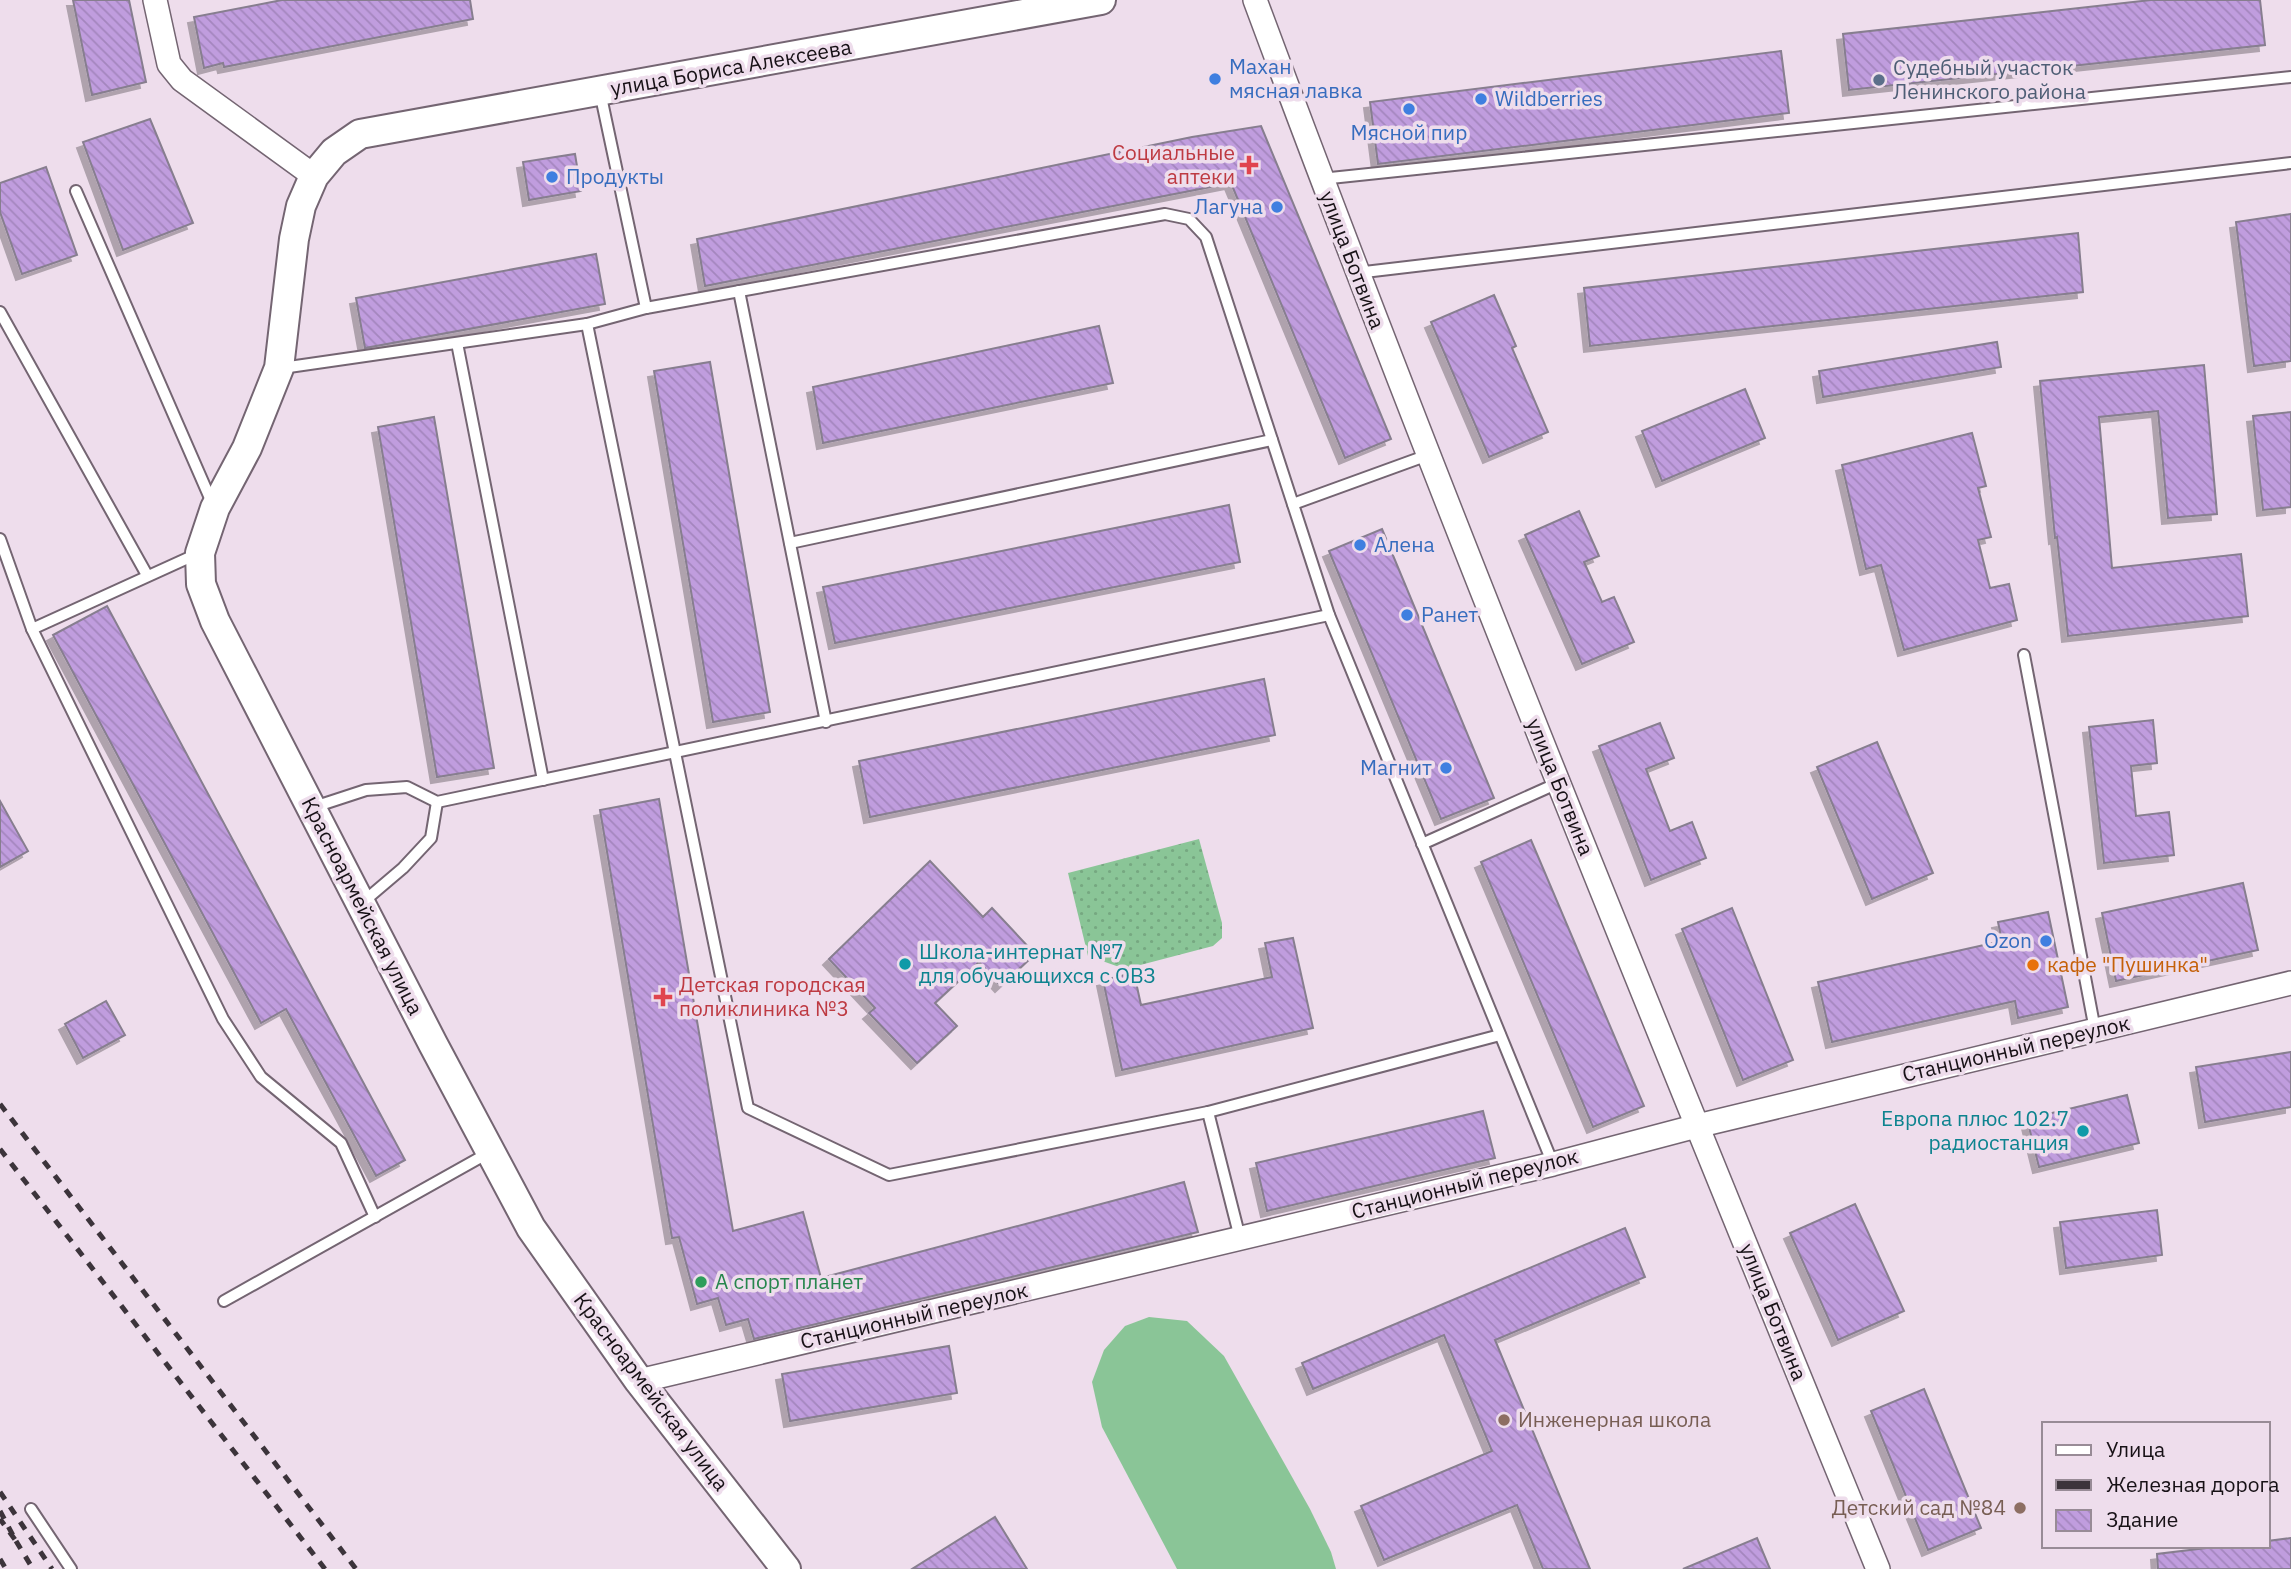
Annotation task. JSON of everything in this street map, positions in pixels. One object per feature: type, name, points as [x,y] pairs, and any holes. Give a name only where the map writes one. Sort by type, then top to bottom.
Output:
[{"type":"street","points":[[155,0],[169,64],[182,80],[314,176]]},
{"type":"street","name":"улица Бориса Алексеева","points":[[360,135],[1101,0]]},
{"type":"street","name":"улица Ботвина","points":[[1255,0],[1356,273],[1558,783],[1878,1569]]},
{"type":"street","name":"Красноармейская улица","points":[[360,135],[334,152],[314,176],[301,206],[279,368],[247,447],[215,508],[200,553],[201,584],[215,621],[531,1228],[639,1381],[786,1569]]},
{"type":"street","name":"Станционный переулок","points":[[639,1381],[1553,1164],[1697,1126],[2291,984]]},
{"type":"lane","points":[[1321,179],[2291,77]]},
{"type":"lane","points":[[600,92],[646,308]]},
{"type":"lane","points":[[1356,273],[2291,163]]},
{"type":"lane","points":[[76,191],[215,508]]},
{"type":"lane","points":[[279,368],[587,324],[646,308],[1165,214],[1189,219],[1206,237],[1329,615],[1553,1164]]},
{"type":"lane","points":[[739,291],[826,722]]},
{"type":"lane","points":[[0,312],[147,575]]},
{"type":"lane","points":[[587,324],[748,1108],[889,1175],[1208,1112],[1500,1035]]},
{"type":"lane","points":[[457,343],[543,780]]},
{"type":"lane","points":[[790,543],[1272,440]]},
{"type":"lane","points":[[1293,504],[1428,455]]},
{"type":"lane","points":[[0,538],[32,629],[223,1019],[261,1077],[341,1143],[374,1217]]},
{"type":"lane","points":[[32,629],[200,553]]},
{"type":"lane","points":[[311,807],[366,790],[407,788],[437,802],[1329,615]]},
{"type":"lane","points":[[2024,655],[2095,1030]]},
{"type":"lane","points":[[1422,844],[1558,783]]},
{"type":"lane","points":[[361,904],[403,868],[431,838],[437,802]]},
{"type":"lane","points":[[1208,1112],[1240,1238]]},
{"type":"lane","points":[[224,1301],[490,1152]]},
{"type":"lane","points":[[31,1509],[71,1569]]},
{"type":"green space","points":[[1199,839],[1222,923],[1222,938],[1213,946],[1125,969],[1088,956],[1068,873]]},
{"type":"green space","points":[[1149,1317],[1187,1321],[1224,1356],[1310,1509],[1331,1552],[1336,1569],[1177,1569],[1102,1427],[1092,1382],[1104,1350],[1125,1326]]},
{"type":"building","points":[[73,0],[129,0],[146,82],[92,95]]},
{"type":"building","points":[[282,0],[470,0],[473,19],[224,67],[223,63],[204,68],[194,17]]},
{"type":"building","points":[[2151,0],[2260,0],[2265,45],[1849,90],[1843,34]]},
{"type":"building","points":[[1781,51],[1789,113],[1378,164],[1370,102]]},
{"type":"building","points":[[150,119],[193,223],[123,250],[83,142]]},
{"type":"building","points":[[1261,126],[1391,439],[1345,458],[1231,183],[705,286],[697,239],[1192,137]]},
{"type":"building","name":"Продукты","points":[[575,154],[581,191],[529,200],[523,162]]},
{"type":"building","points":[[46,167],[77,255],[22,274],[0,212],[0,183]]},
{"type":"building","points":[[2291,214],[2291,361],[2254,366],[2236,222]]},
{"type":"building","points":[[2078,233],[2083,292],[1590,346],[1584,288]]},
{"type":"building","points":[[596,254],[605,304],[365,348],[356,298]]},
{"type":"building","points":[[1494,295],[1516,346],[1512,348],[1548,432],[1489,457],[1431,322]]},
{"type":"building","points":[[1099,326],[1113,383],[823,443],[813,387]]},
{"type":"building","points":[[1997,342],[2001,367],[1823,397],[1819,371]]},
{"type":"building","points":[[710,362],[770,712],[713,722],[654,371]]},
{"type":"building","points":[[2204,365],[2217,514],[2168,518],[2158,411],[2099,417],[2112,568],[2241,554],[2248,616],[2068,636],[2057,537],[2055,538],[2040,381]]},
{"type":"building","points":[[1745,389],[1765,438],[1662,481],[1642,431]]},
{"type":"building","points":[[2291,412],[2291,507],[2263,510],[2253,416]]},
{"type":"building","points":[[434,417],[494,768],[437,777],[378,427]]},
{"type":"building","points":[[1972,433],[1986,486],[1978,488],[1991,537],[1978,540],[1990,588],[2009,584],[2017,620],[1904,650],[1881,565],[1866,569],[1842,465]]},
{"type":"building","points":[[1229,505],[1240,562],[835,643],[823,587]]},
{"type":"building","points":[[1579,511],[1599,556],[1584,562],[1602,602],[1614,597],[1634,642],[1582,664],[1525,535]]},
{"type":"building","points":[[1382,529],[1494,798],[1441,819],[1329,551]]},
{"type":"building","points":[[107,606],[405,1160],[376,1176],[286,1009],[261,1023],[53,635]]},
{"type":"building","points":[[1264,679],[1275,735],[870,817],[859,761]]},
{"type":"building","points":[[2153,720],[2157,763],[2131,766],[2136,816],[2169,812],[2174,855],[2104,863],[2089,727]]},
{"type":"building","points":[[1660,723],[1674,758],[1646,769],[1670,831],[1692,822],[1706,858],[1651,880],[1599,746]]},
{"type":"building","points":[[1877,742],[1933,873],[1872,899],[1817,767]]},
{"type":"building","points":[[659,799],[733,1231],[803,1212],[821,1278],[1184,1182],[1198,1232],[754,1339],[748,1319],[726,1325],[718,1298],[697,1304],[679,1237],[672,1238],[600,810]]},
{"type":"building","points":[[0,801],[28,851],[0,867]]},
{"type":"building","points":[[1531,840],[1644,1106],[1593,1127],[1481,862]]},
{"type":"building","name":"Школа-интернат №7 для обучающихся с ОВЗ","points":[[930,861],[983,917],[992,908],[1035,954],[1001,986],[979,962],[935,1003],[957,1026],[917,1063],[869,1013],[875,1008],[829,959]]},
{"type":"building","points":[[2243,883],[2258,950],[2116,981],[2102,913]]},
{"type":"building","points":[[1732,908],[1793,1060],[1743,1080],[1682,929]]},
{"type":"building","points":[[2048,912],[2068,1007],[2018,1018],[2015,1001],[1832,1042],[1818,982],[2002,941],[1998,922]]},
{"type":"building","points":[[1293,938],[1313,1028],[1122,1070],[1103,980],[1134,973],[1141,1005],[1272,977],[1265,943]]},
{"type":"building","points":[[106,1001],[125,1035],[83,1058],[65,1024]]},
{"type":"building","points":[[2291,1052],[2291,1107],[2205,1122],[2196,1067]]},
{"type":"building","name":"Европа плюс 102.7 радиостанция","points":[[2127,1095],[2139,1143],[2039,1167],[2027,1119]]},
{"type":"building","points":[[1483,1111],[1495,1158],[1267,1211],[1256,1163]]},
{"type":"building","points":[[1855,1204],[1904,1311],[1838,1340],[1790,1233]]},
{"type":"building","points":[[2157,1210],[2162,1255],[2066,1268],[2060,1222]]},
{"type":"building","name":"Инженерная школа","points":[[1625,1228],[1645,1277],[1495,1340],[1590,1569],[1543,1569],[1517,1505],[1384,1560],[1361,1506],[1492,1451],[1444,1335],[1313,1389],[1302,1363]]},
{"type":"building","points":[[949,1346],[957,1393],[790,1421],[782,1374]]},
{"type":"building","points":[[1924,1389],[1981,1528],[1928,1550],[1871,1411]]},
{"type":"building","points":[[995,1517],[1027,1569],[912,1569]]},
{"type":"building","points":[[1757,1538],[1770,1569],[1683,1569]]},
{"type":"building","points":[[2291,1538],[2291,1569],[2158,1569],[2157,1554],[2206,1548],[2270,1548],[2270,1541]]},
{"type":"railway","points":[[0,1104],[356,1569]]},
{"type":"railway","points":[[0,1149],[325,1569]]},
{"type":"railway","points":[[0,1492],[52,1569]]},
{"type":"railway","points":[[0,1511],[16,1541],[0,1519]]},
{"type":"railway","points":[[16,1541],[33,1569]]},
{"type":"railway","points":[[0,1559],[6,1569]]},
{"type":"place","name":"Махан мясная лавка","points":[[1215,79]]},
{"type":"place","name":"Судебный участок Ленинского района","points":[[1879,80]]},
{"type":"place","name":"Wildberries","points":[[1481,99]]},
{"type":"place","name":"Мясной пир","points":[[1409,109]]},
{"type":"place","name":"Социальные аптеки","points":[[1249,165]]},
{"type":"place","name":"Продукты","points":[[552,177]]},
{"type":"place","name":"Лагуна","points":[[1277,207]]},
{"type":"place","name":"Алена","points":[[1360,545]]},
{"type":"place","name":"Ранет","points":[[1407,615]]},
{"type":"place","name":"Магнит","points":[[1446,768]]},
{"type":"place","name":"Ozon","points":[[2046,941]]},
{"type":"place","name":"Школа-интернат №7 для обучающихся с ОВЗ","points":[[905,964]]},
{"type":"place","name":"кафе \"Пушинка\"","points":[[2033,965]]},
{"type":"place","name":"Детская городская поликлиника №3","points":[[663,997]]},
{"type":"place","name":"Европа плюс 102.7 радиостанция","points":[[2083,1131]]},
{"type":"place","name":"А спорт планет","points":[[701,1282]]},
{"type":"place","name":"Инженерная школа","points":[[1504,1420]]},
{"type":"place","name":"Детский сад №84","points":[[2020,1508]]}]
